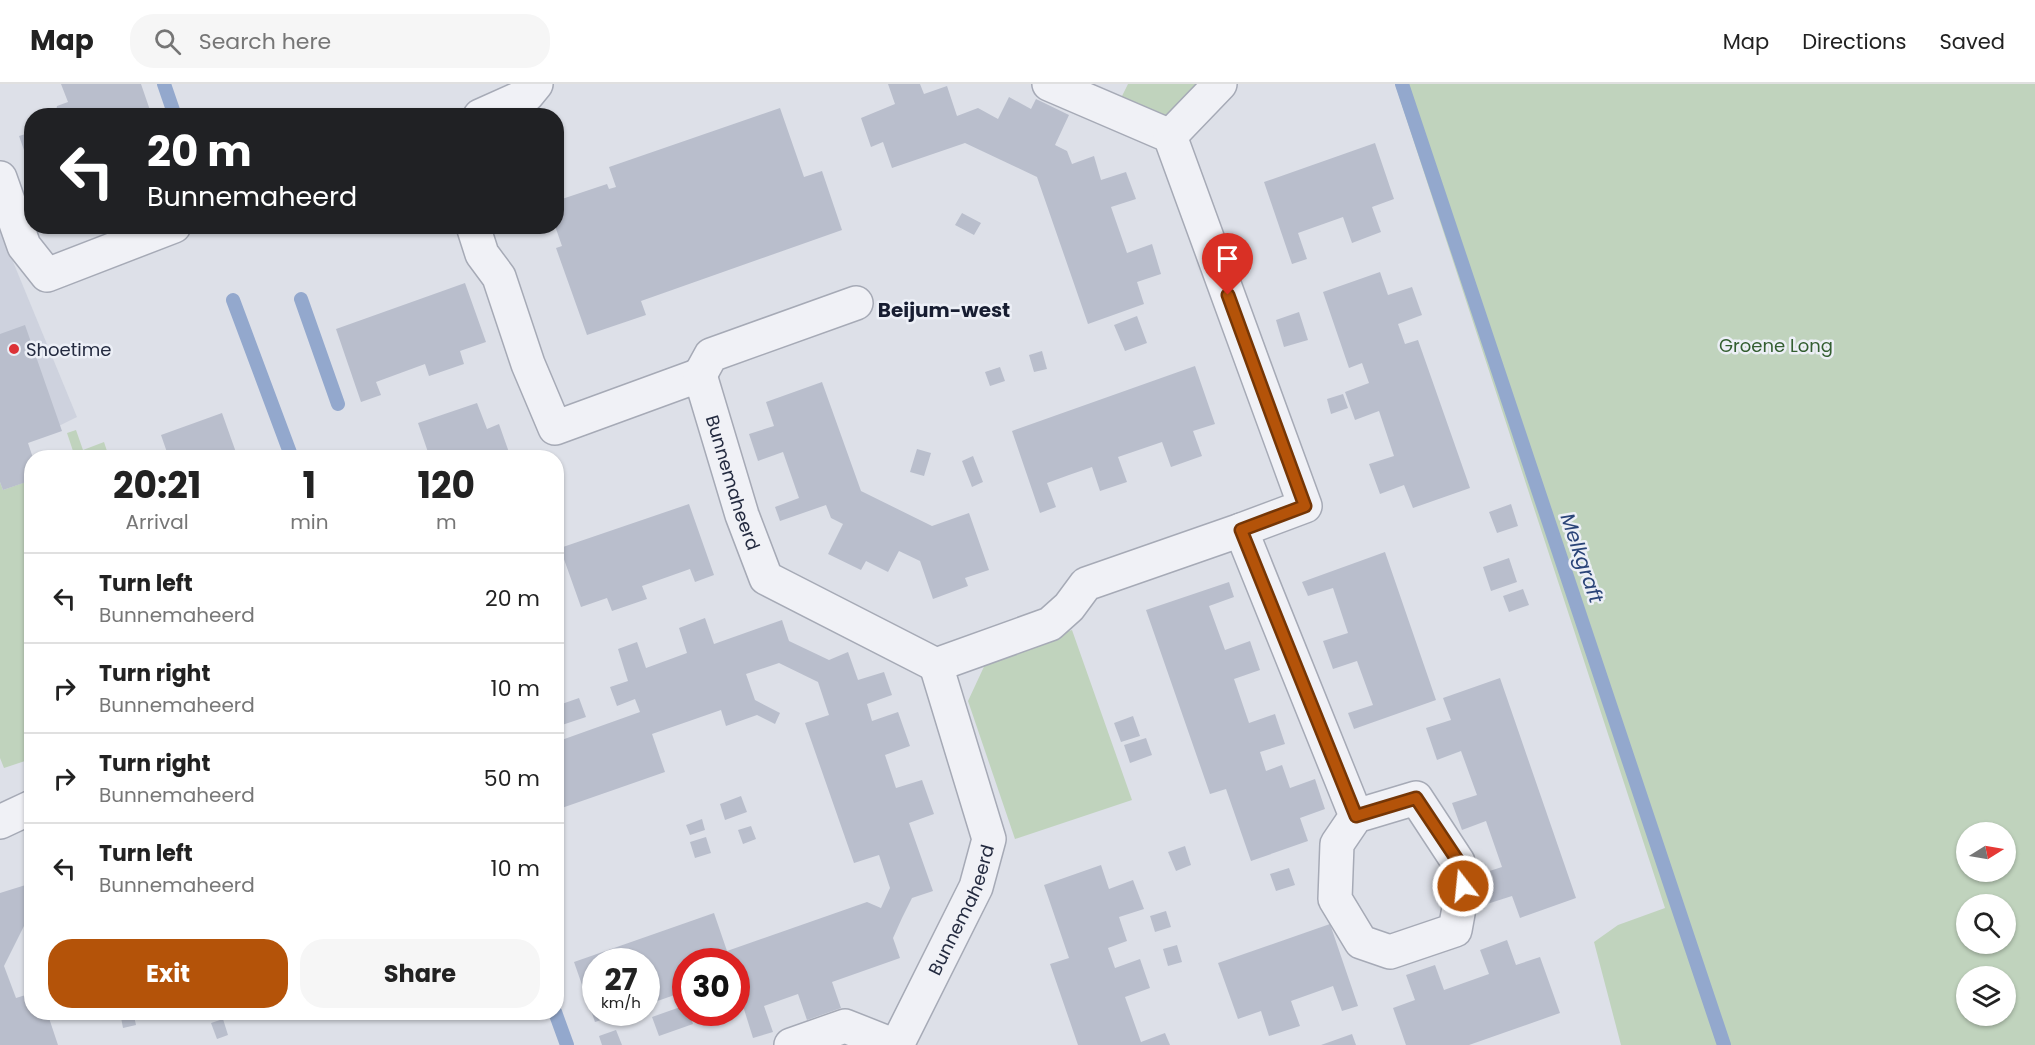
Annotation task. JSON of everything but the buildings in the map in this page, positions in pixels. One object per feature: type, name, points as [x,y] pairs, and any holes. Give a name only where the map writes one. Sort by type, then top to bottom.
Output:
[{"type":"street","points":[[499,108],[527,96],[536,84]]},
{"type":"street","points":[[936,666],[1050,624],[1069,607],[1086,584],[1305,506],[1170,136],[1049,84]]},
{"type":"street","points":[[1170,136],[1220,84]]},
{"type":"street","points":[[0,178],[24,246],[47,275],[153,234]]},
{"type":"street","points":[[476,234],[482,254],[499,277],[528,364],[555,428],[700,375],[711,355],[856,303]]},
{"type":"street","name":"Bunnemaheerd","points":[[700,375],[742,515],[766,578],[936,666],[989,839],[976,887],[895,1045],[845,1026],[791,1045]]},
{"type":"street","points":[[1241,530],[1356,816]]},
{"type":"street","points":[[1416,798],[1458,861],[1463,886],[1455,930],[1390,952],[1361,942],[1335,899],[1337,844],[1356,816],[1416,798]]},
{"type":"street","points":[[0,822],[24,811]]},
{"type":"shaded area","points":[[0,230],[77,417],[0,455]]},
{"type":"green space","points":[[1128,84],[1197,84],[1170,118],[1121,98]]},
{"type":"green space","name":"Groene Long","points":[[1395,84],[2035,84],[2035,1045],[1621,1045],[1594,942],[1618,925],[1665,908]]},
{"type":"green space","points":[[76,430],[83,450],[73,450],[67,433]]},
{"type":"green space","points":[[104,442],[107,450],[83,450]]},
{"type":"green space","points":[[0,482],[3,490],[24,482],[24,761],[4,768],[0,758]]},
{"type":"green space","points":[[1072,630],[1132,800],[1015,839],[968,701],[988,658]]},
{"type":"waterway","points":[[164,84],[172,108]]},
{"type":"waterway","name":"Melkgraft","points":[[1402,84],[1724,1045]]},
{"type":"waterway","points":[[301,299],[338,404]]},
{"type":"waterway","points":[[233,300],[289,450]]},
{"type":"waterway","points":[[558,1020],[567,1045]]},
{"type":"place","name":"Shoetime","points":[[14,349]]},
{"type":"district","name":"Beijum-west","points":[[944,310]]},
{"type":"route","points":[[1228,295],[1305,506],[1241,530],[1356,816],[1416,798],[1458,861],[1463,886]]}]
